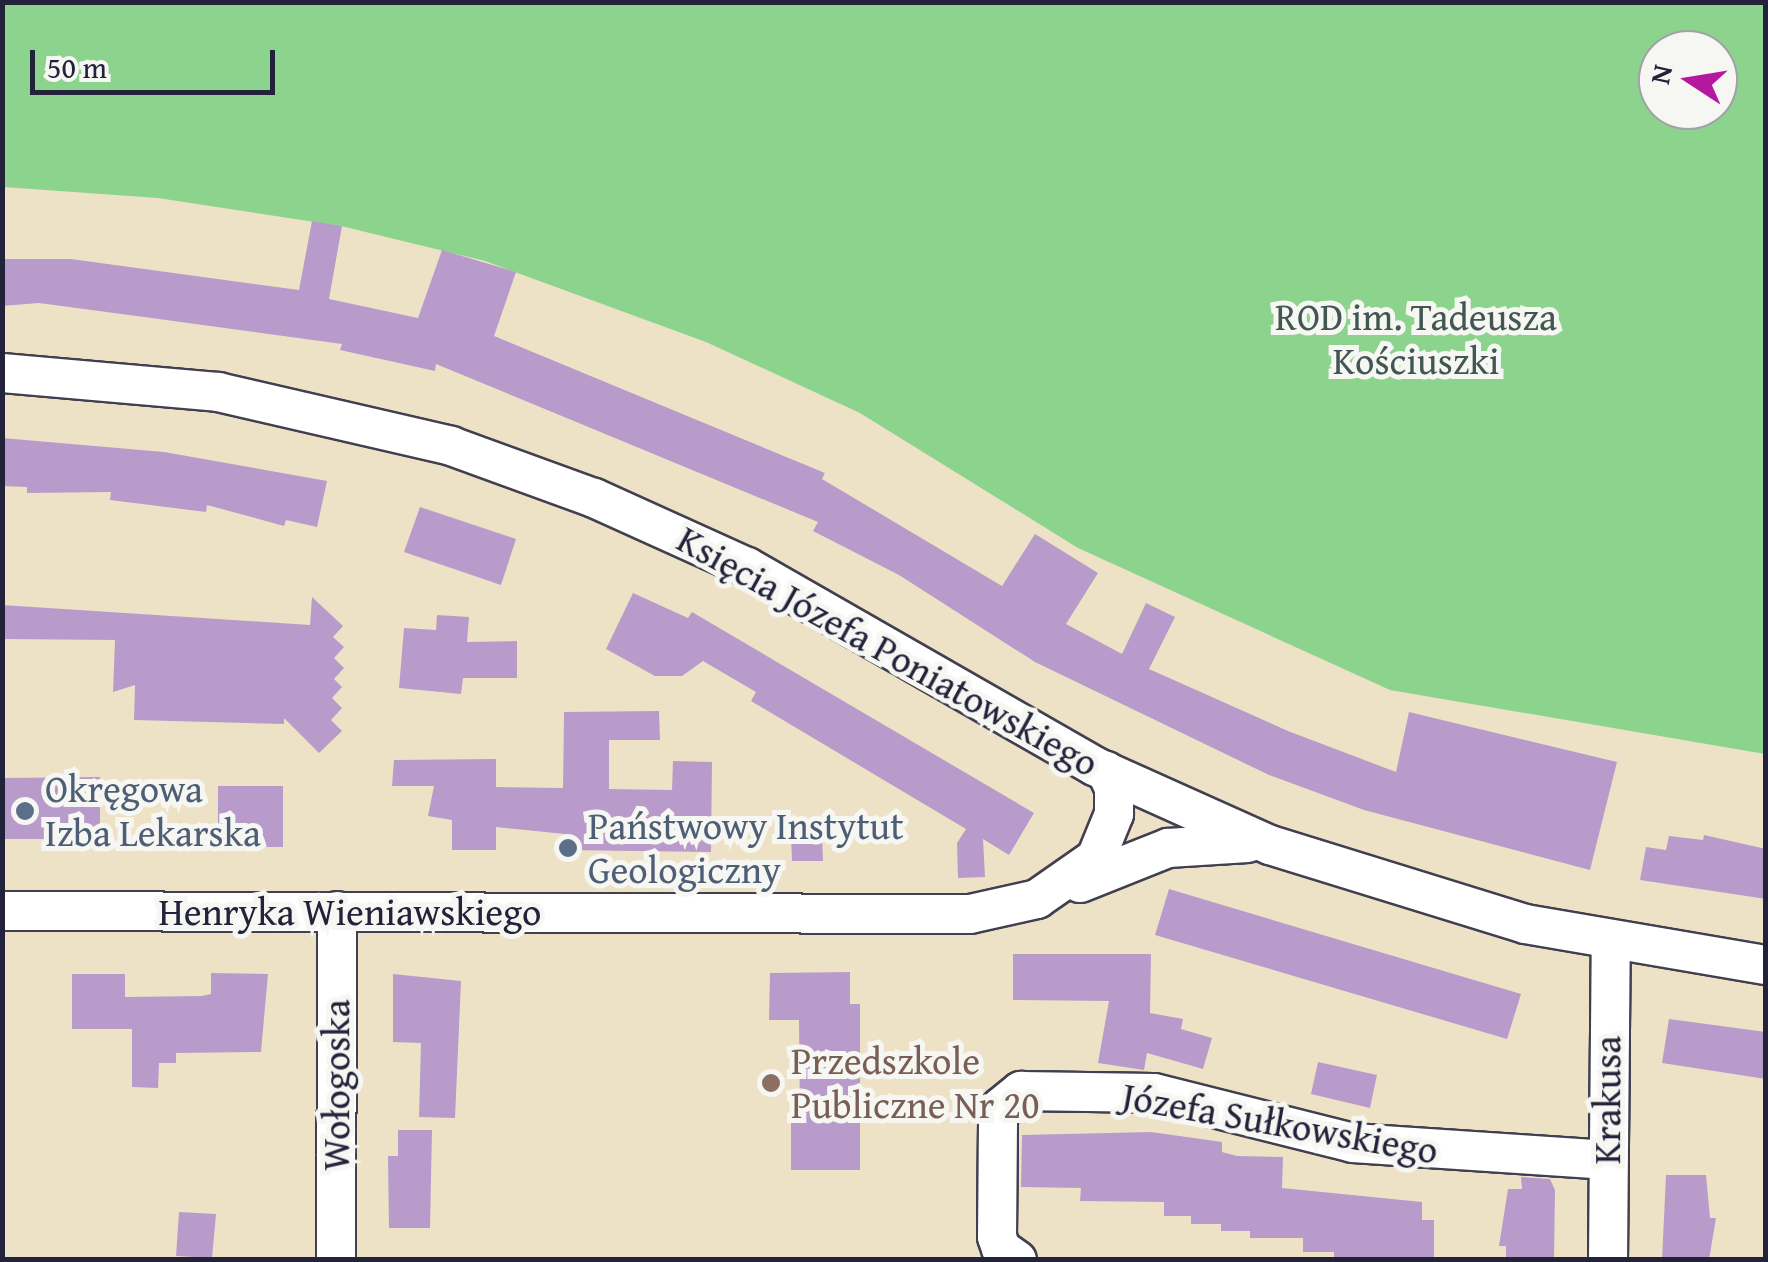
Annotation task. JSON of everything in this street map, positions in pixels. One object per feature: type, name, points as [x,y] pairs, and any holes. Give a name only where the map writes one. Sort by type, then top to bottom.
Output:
[{"type":"street","name":"Księcia Józefa Poniatowskiego","points":[[2,372],[248,397],[348,418],[499,462],[747,568],[1106,771],[1270,845],[1429,899],[1611,942],[1766,964]]},
{"type":"street","name":"Henryka Wieniawskiego","points":[[1054,891],[1086,868],[1108,836],[1115,800],[1106,771]]},
{"type":"street","name":"Henryka Wieniawskiego","points":[[2,912],[947,916],[1011,906],[1168,848],[1270,845]]},
{"type":"street","name":"Wołogoska","points":[[336,1260],[337,912]]},
{"type":"street","name":"Krakusa","points":[[1608,1260],[1611,942]]},
{"type":"street","name":"Józefa Sułkowskiego","points":[[1017,1260],[1001,1250],[997,1238],[998,1121],[1001,1106],[1022,1091],[1154,1093],[1354,1143],[1608,1160]]},
{"type":"green space","name":"ROD im. Tadeusza Kościuszki","points":[[3,3],[1765,3],[1765,754],[1390,690],[1078,548],[860,413],[706,342],[485,261],[341,226],[158,198],[3,187]]},
{"type":"building","points":[[312,221],[342,226],[329,299],[418,318],[442,250],[516,272],[494,336],[825,473],[822,479],[1002,586],[1035,534],[1098,573],[1066,624],[1122,654],[1146,603],[1175,617],[1149,669],[1288,731],[1396,772],[1409,712],[1617,762],[1590,870],[1364,810],[1269,775],[1035,662],[899,575],[813,531],[818,522],[436,364],[435,371],[340,350],[342,344],[144,317],[39,303],[2,306],[2,259],[71,259],[299,290]]},
{"type":"building","points":[[2,438],[164,452],[327,481],[317,527],[286,520],[284,526],[207,505],[206,512],[110,500],[111,492],[27,493],[27,487],[2,486]]},
{"type":"building","points":[[420,507],[516,539],[501,585],[404,552]]},
{"type":"building","points":[[633,593],[688,618],[692,612],[1034,813],[1009,855],[983,839],[985,877],[958,878],[957,843],[966,829],[751,701],[756,692],[703,661],[682,676],[655,676],[606,649]]},
{"type":"building","points":[[312,597],[343,626],[333,637],[344,647],[334,658],[344,668],[334,679],[342,687],[332,698],[342,708],[331,720],[342,731],[319,753],[284,718],[284,724],[134,720],[135,685],[113,692],[115,640],[2,639],[2,605],[310,625]]},
{"type":"building","points":[[437,615],[469,617],[467,642],[517,641],[517,678],[463,678],[461,694],[399,688],[404,628],[436,630]]},
{"type":"building","points":[[659,711],[660,740],[609,740],[609,789],[672,790],[673,761],[712,762],[711,852],[565,850],[565,834],[496,827],[496,850],[452,850],[452,820],[428,816],[434,786],[392,786],[394,760],[496,759],[496,787],[563,788],[564,712]]},
{"type":"building","points":[[100,777],[100,839],[2,839],[2,778]]},
{"type":"building","points":[[218,786],[283,786],[283,847],[230,847],[230,825],[218,825]]},
{"type":"building","points":[[1704,835],[1766,849],[1766,899],[1640,880],[1646,847],[1666,850],[1669,836],[1703,840]]},
{"type":"building","points":[[791,836],[822,836],[823,861],[792,861]]},
{"type":"building","points":[[1169,889],[1521,994],[1507,1039],[1155,935]]},
{"type":"building","points":[[1013,954],[1151,954],[1150,1013],[1183,1019],[1181,1029],[1212,1038],[1203,1069],[1147,1053],[1144,1070],[1098,1063],[1109,1001],[1013,1000]]},
{"type":"building","points":[[850,972],[850,1004],[860,1004],[860,1170],[791,1170],[791,1122],[800,1122],[799,1020],[769,1020],[770,973]]},
{"type":"building","points":[[211,973],[268,974],[261,1052],[176,1053],[176,1063],[159,1063],[158,1088],[132,1087],[132,1029],[72,1029],[72,974],[125,974],[125,997],[211,994]]},
{"type":"building","points":[[393,974],[461,981],[455,1118],[419,1117],[421,1043],[393,1042]]},
{"type":"building","points":[[1669,1019],[1766,1032],[1766,1079],[1662,1063]]},
{"type":"building","points":[[1318,1062],[1377,1075],[1370,1108],[1311,1094]]},
{"type":"building","points":[[398,1130],[432,1130],[430,1228],[389,1228],[388,1156],[398,1156]]},
{"type":"building","points":[[1151,1132],[1222,1142],[1222,1152],[1237,1156],[1283,1157],[1282,1188],[1422,1202],[1422,1220],[1434,1220],[1434,1260],[1334,1260],[1334,1252],[1303,1252],[1303,1238],[1250,1238],[1250,1231],[1221,1231],[1221,1224],[1191,1224],[1191,1216],[1164,1216],[1164,1202],[1080,1201],[1081,1188],[1021,1187],[1022,1135]]},
{"type":"building","points":[[1666,1175],[1706,1175],[1710,1218],[1716,1218],[1709,1260],[1662,1260]]},
{"type":"building","points":[[1521,1177],[1550,1179],[1555,1190],[1554,1260],[1506,1260],[1506,1246],[1499,1246],[1508,1189],[1522,1189]]},
{"type":"building","points":[[179,1212],[216,1214],[212,1258],[176,1256]]},
{"type":"place","name":"Okręgowa Izba Lekarska","points":[[25,811]]},
{"type":"place","name":"Państwowy Instytut Geologiczny","points":[[568,848]]},
{"type":"place","name":"Przedszkole Publiczne Nr 20","points":[[771,1083]]}]
